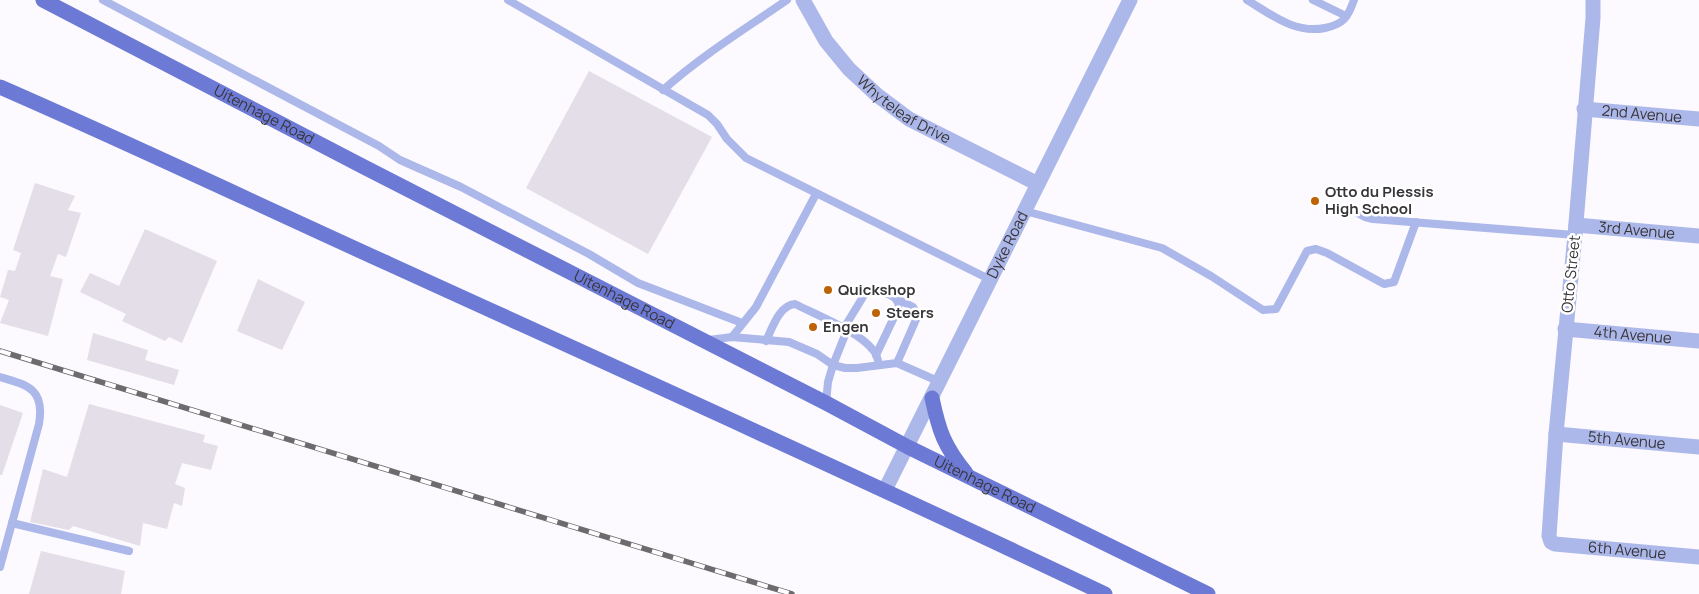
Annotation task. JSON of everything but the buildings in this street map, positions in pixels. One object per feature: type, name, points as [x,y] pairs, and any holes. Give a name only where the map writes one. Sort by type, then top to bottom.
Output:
[{"type":"main road","name":"Uitenhage Road","points":[[43,0],[908,447],[1208,594]]},
{"type":"main road","points":[[0,87],[97,129],[885,490],[1105,594]]},
{"type":"main road","points":[[932,398],[941,434],[948,449],[969,476]]},
{"type":"street","name":"Whyteleaf Drive","points":[[803,0],[826,41],[849,69],[877,95],[909,119],[1038,184]]},
{"type":"street","name":"Dyke Road","points":[[885,490],[992,280],[1130,0]]},
{"type":"street","name":"Otto Street","points":[[1555,544],[1551,542],[1549,536],[1556,434],[1575,230],[1593,0]]},
{"type":"street","name":"2nd Avenue","points":[[1584,109],[1699,119]]},
{"type":"street","name":"3rd Avenue","points":[[1575,230],[1699,236]]},
{"type":"street","name":"4th Avenue","points":[[1565,328],[1699,341]]},
{"type":"street","name":"5th Avenue","points":[[1556,434],[1699,447]]},
{"type":"street","name":"6th Avenue","points":[[1555,544],[1699,557]]},
{"type":"lane","points":[[103,0],[379,146],[400,160],[461,187],[589,254],[638,283],[742,323]]},
{"type":"lane","points":[[508,0],[708,116],[746,158],[992,280]]},
{"type":"lane","points":[[663,90],[682,73],[787,0]]},
{"type":"lane","points":[[1247,0],[1287,24],[1314,30],[1333,26],[1343,21],[1354,0]]},
{"type":"lane","points":[[1313,0],[1346,16]]},
{"type":"lane","points":[[732,338],[756,307],[816,194]]},
{"type":"lane","points":[[1348,208],[1373,219],[1575,230]]},
{"type":"lane","points":[[1025,211],[1162,248],[1211,276],[1263,310],[1276,308],[1307,251],[1316,249],[1384,284],[1394,282],[1416,222]]},
{"type":"lane","points":[[826,403],[828,382],[833,364],[846,329],[866,292],[878,289],[913,307],[918,315],[897,363]]},
{"type":"lane","points":[[876,356],[898,309],[895,298]]},
{"type":"lane","points":[[766,341],[776,320],[785,307],[795,304],[846,329],[864,341],[874,351],[879,365]]},
{"type":"lane","points":[[704,341],[732,338],[789,342],[845,368],[897,363],[940,382]]},
{"type":"lane","points":[[0,377],[28,386],[34,391],[40,410],[39,424],[1,563]]},
{"type":"lane","points":[[12,522],[128,551]]},
{"type":"railway","points":[[0,351],[792,594]]},
{"type":"place","name":"Otto du Plessis High School","points":[[1315,201]]},
{"type":"place","name":"Quickshop","points":[[828,290]]},
{"type":"place","name":"Steers","points":[[876,313]]},
{"type":"place","name":"Engen","points":[[813,327]]}]
